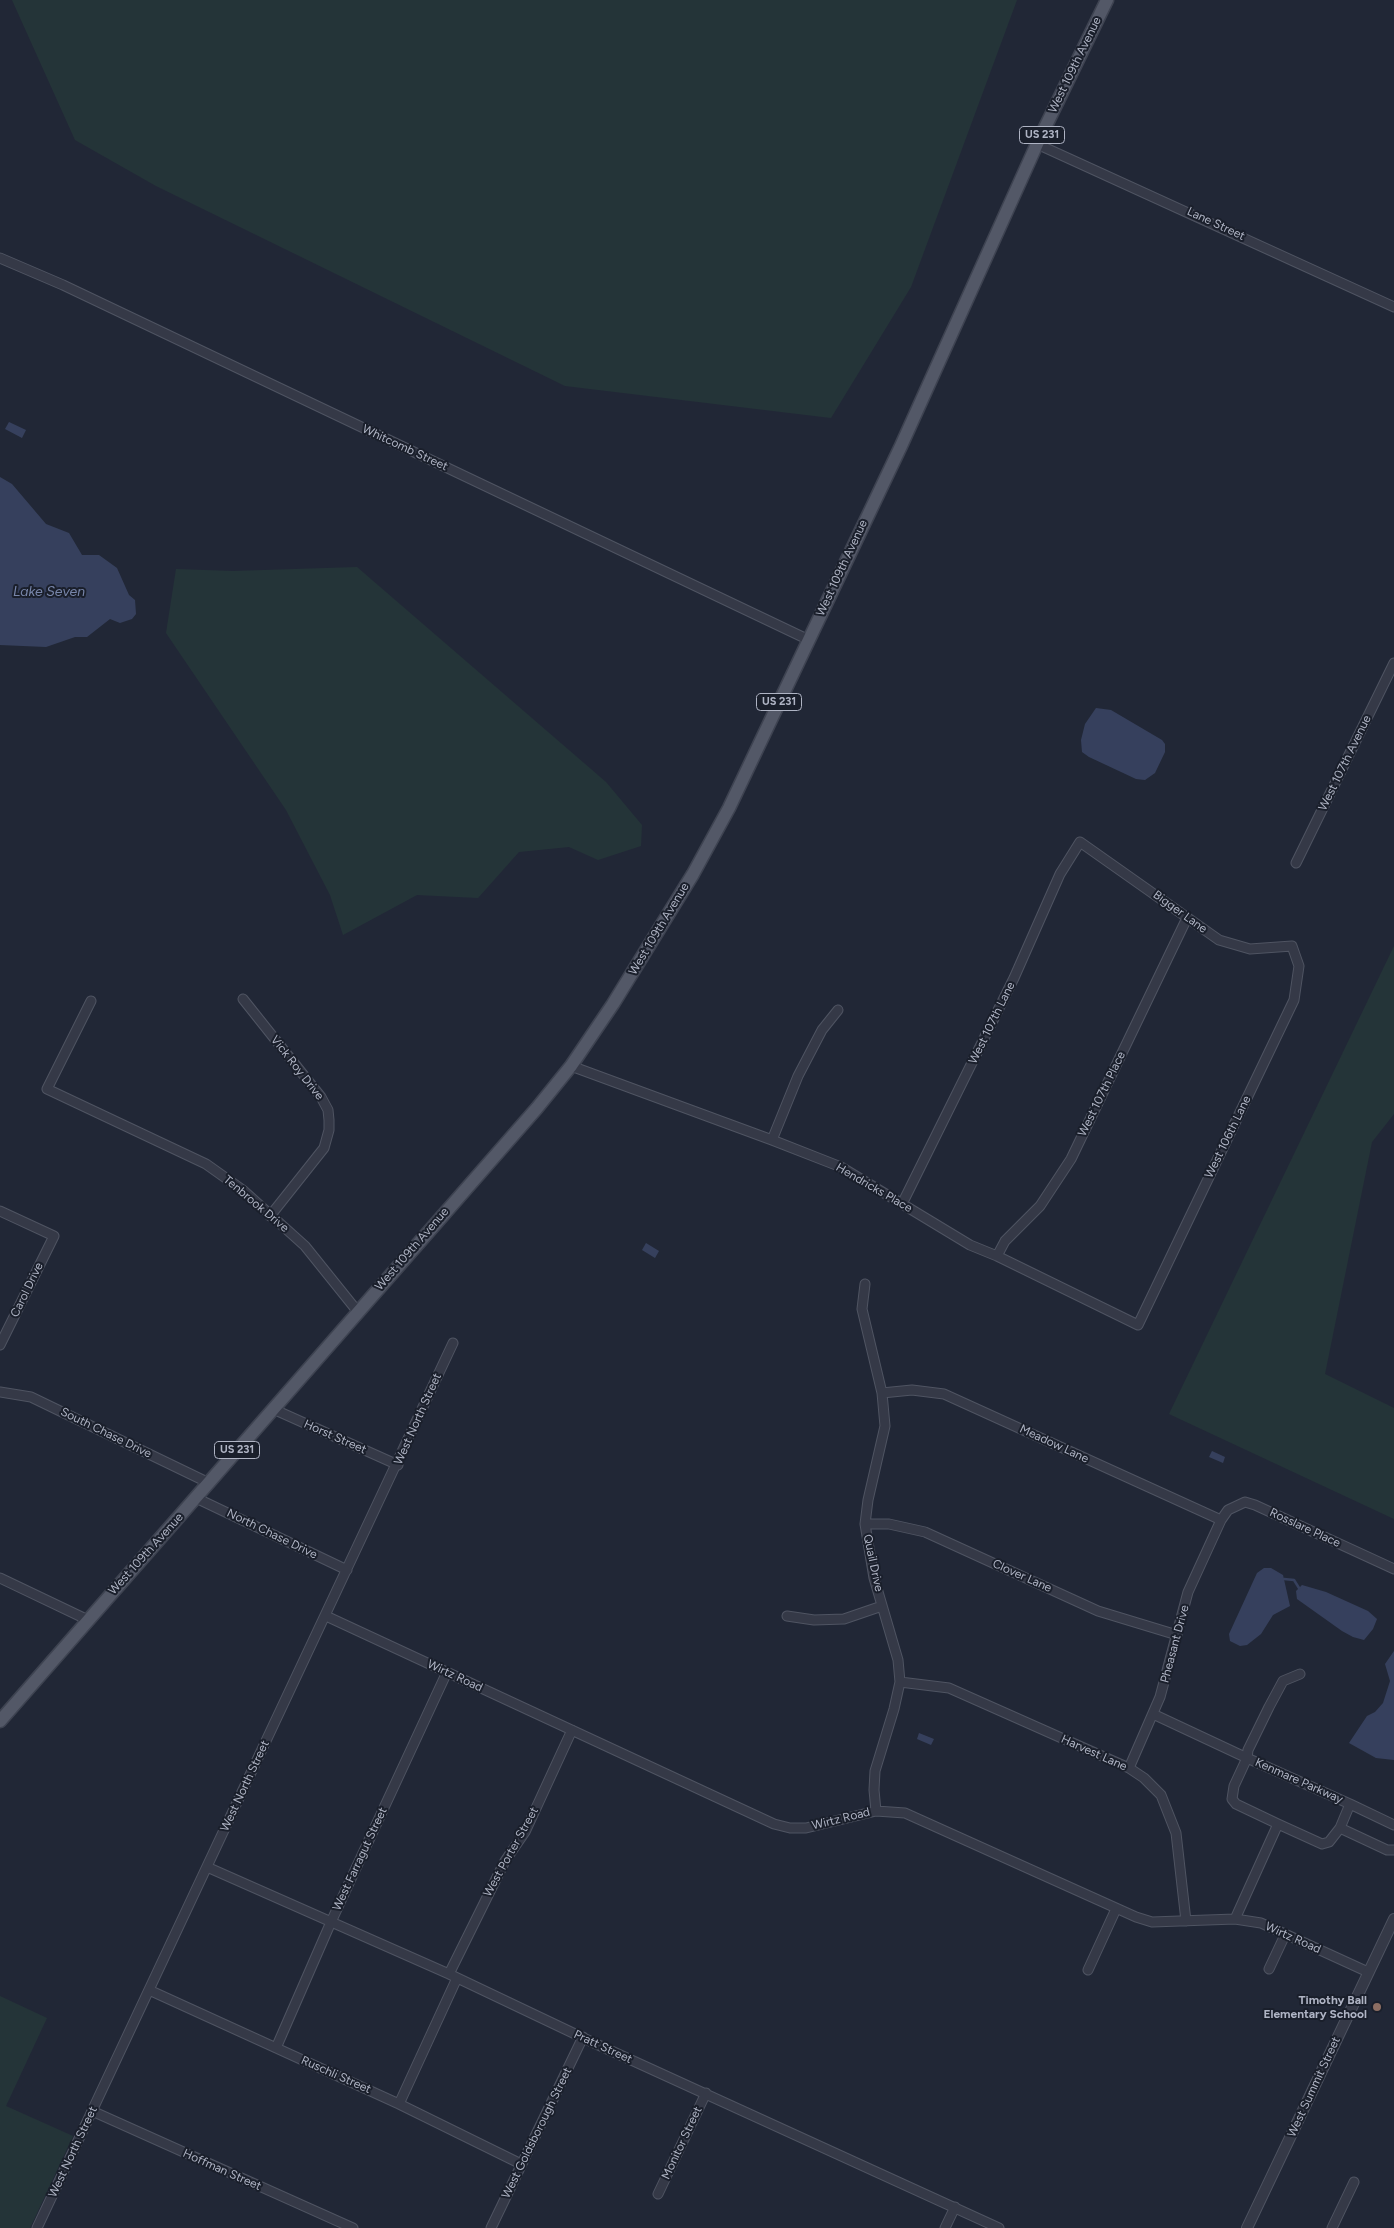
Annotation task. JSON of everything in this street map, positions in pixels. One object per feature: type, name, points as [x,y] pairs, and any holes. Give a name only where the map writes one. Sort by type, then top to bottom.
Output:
[{"type":"main road","name":"West 109th Avenue","points":[[0,1721],[571,1066],[644,956],[693,874],[729,808],[901,446],[1037,144],[1107,0]]},
{"type":"street","name":"Lane Street","points":[[1037,144],[1394,307]]},
{"type":"street","name":"Whitcomb Street","points":[[0,258],[63,285],[809,640]]},
{"type":"street","name":"West 107th Avenue","points":[[1296,863],[1394,663]]},
{"type":"street","name":"Bigger Lane","points":[[1080,842],[1219,940],[1250,950],[1292,946]]},
{"type":"street","name":"West 107th Lane","points":[[902,1204],[1014,978],[1060,874],[1080,842]]},
{"type":"street","name":"West 107th Place","points":[[997,1256],[1005,1242],[1040,1206],[1071,1159],[1187,918]]},
{"type":"street","name":"West 106th Lane","points":[[1138,1325],[1294,1000],[1299,966],[1292,946]]},
{"type":"street","name":"Vick Roy Drive","points":[[243,999],[321,1096],[329,1120],[329,1130],[324,1148],[270,1216]]},
{"type":"street","name":"Tenbrook Drive","points":[[91,1001],[47,1089],[206,1164],[244,1191],[305,1246],[358,1312]]},
{"type":"street","points":[[772,1140],[798,1076],[822,1030],[838,1010]]},
{"type":"street","name":"Hendricks Place","points":[[571,1066],[772,1140],[841,1168],[970,1245],[997,1256],[1138,1325]]},
{"type":"street","name":"Carol Drive","points":[[0,1211],[54,1236],[0,1345]]},
{"type":"street","name":"Quail Drive","points":[[865,1284],[862,1309],[882,1392],[885,1426],[868,1500],[865,1524],[868,1550],[898,1660],[900,1682],[894,1709],[874,1771],[876,1811]]},
{"type":"street","name":"West North Street","points":[[37,2228],[206,1867],[398,1465],[453,1343]]},
{"type":"street","name":"Meadow Lane","points":[[882,1392],[912,1390],[944,1394],[1221,1520]]},
{"type":"street","name":"South Chase Drive","points":[[0,1392],[31,1397],[209,1483]]},
{"type":"street","name":"Horst Street","points":[[273,1409],[398,1465]]},
{"type":"street","name":"North Chase Drive","points":[[196,1498],[347,1570]]},
{"type":"street","name":"Rosslare Place","points":[[1221,1520],[1228,1510],[1245,1502],[1394,1569]]},
{"type":"street","name":"Pheasant Drive","points":[[1129,1768],[1160,1696],[1188,1592],[1221,1520]]},
{"type":"street","name":"Clover Lane","points":[[865,1524],[889,1524],[925,1532],[1098,1611],[1177,1635]]},
{"type":"street","points":[[0,1578],[88,1620]]},
{"type":"street","points":[[787,1616],[814,1620],[844,1619],[882,1606]]},
{"type":"street","name":"Wirtz Road","points":[[326,1616],[774,1824],[790,1828],[806,1828],[876,1811],[905,1813],[1116,1909],[1152,1922],[1235,1919],[1261,1923],[1368,1972]]},
{"type":"street","name":"West Farragut Street","points":[[276,2048],[331,1922],[447,1672]]},
{"type":"street","points":[[1247,1758],[1248,1750],[1283,1681],[1300,1674]]},
{"type":"street","name":"Harvest Lane","points":[[900,1682],[949,1688],[1129,1768],[1144,1778],[1161,1795],[1176,1833],[1186,1921]]},
{"type":"street","name":"Kenmare Parkway","points":[[1153,1714],[1394,1825]]},
{"type":"street","name":"West Porter Street","points":[[399,2104],[453,1976],[505,1861],[525,1832],[572,1730]]},
{"type":"street","name":"Kenmare Parkway","points":[[1247,1758],[1234,1786],[1232,1799],[1236,1804],[1322,1844],[1334,1838],[1350,1804]]},
{"type":"street","points":[[1235,1919],[1278,1824]]},
{"type":"street","points":[[1340,1828],[1387,1850],[1394,1850]]},
{"type":"street","name":"Pratt Street","points":[[206,1867],[453,1976],[1000,2228]]},
{"type":"street","points":[[1088,1970],[1116,1909]]},
{"type":"street","name":"West Summit Street","points":[[1247,2228],[1394,1919]]},
{"type":"street","points":[[1269,1969],[1285,1934]]},
{"type":"street","name":"Ruschli Street","points":[[149,1990],[399,2104],[521,2164]]},
{"type":"street","name":"West Goldsborough Street","points":[[491,2228],[583,2037]]},
{"type":"street","name":"Monitor Street","points":[[658,2194],[706,2093]]},
{"type":"street","name":"Hoffman Street","points":[[92,2111],[353,2228]]},
{"type":"street","points":[[1332,2228],[1354,2182]]},
{"type":"street","points":[[945,2228],[955,2207]]},
{"type":"shaded area","points":[[12,0],[1017,0],[911,287],[831,418],[565,386],[156,186],[75,140]]},
{"type":"shaded area","points":[[357,567],[606,782],[642,825],[641,846],[598,860],[569,847],[519,852],[478,898],[417,895],[343,935],[330,895],[286,810],[166,633],[176,569],[233,571]]},
{"type":"shaded area","points":[[1394,946],[1394,1114],[1372,1142],[1325,1374],[1394,1408],[1394,1519],[1169,1414]]},
{"type":"shaded area","points":[[0,1996],[47,2018],[6,2106],[73,2136],[30,2228],[0,2228]]},
{"type":"water","points":[[9,422],[26,430],[22,438],[5,429]]},
{"type":"water","name":"Lake Seven","points":[[0,477],[12,484],[46,524],[69,533],[82,555],[99,555],[117,568],[129,595],[135,600],[136,614],[132,619],[120,623],[110,619],[87,637],[75,637],[46,647],[0,645]]},
{"type":"water","points":[[1096,708],[1111,710],[1162,740],[1165,744],[1165,752],[1155,773],[1145,780],[1136,779],[1082,752],[1081,740],[1085,724]]},
{"type":"water","points":[[646,1243],[659,1251],[655,1258],[642,1250]]},
{"type":"water","points":[[1212,1451],[1225,1457],[1223,1463],[1209,1457]]},
{"type":"water","points":[[1264,1568],[1271,1568],[1283,1575],[1290,1606],[1273,1615],[1261,1634],[1247,1645],[1240,1646],[1230,1641],[1229,1634],[1257,1573]]},
{"type":"water","points":[[1302,1585],[1326,1592],[1368,1611],[1377,1619],[1373,1629],[1364,1640],[1342,1631],[1297,1599],[1296,1591]]},
{"type":"water","points":[[1394,1651],[1394,1760],[1376,1758],[1349,1743],[1367,1716],[1375,1712],[1383,1703],[1390,1681],[1385,1664]]},
{"type":"water","points":[[919,1733],[934,1739],[931,1745],[917,1739]]},
{"type":"waterway","points":[[1284,1579],[1294,1580],[1299,1588]]},
{"type":"place","name":"Timothy Ball Elementary School","points":[[1377,2007]]}]
